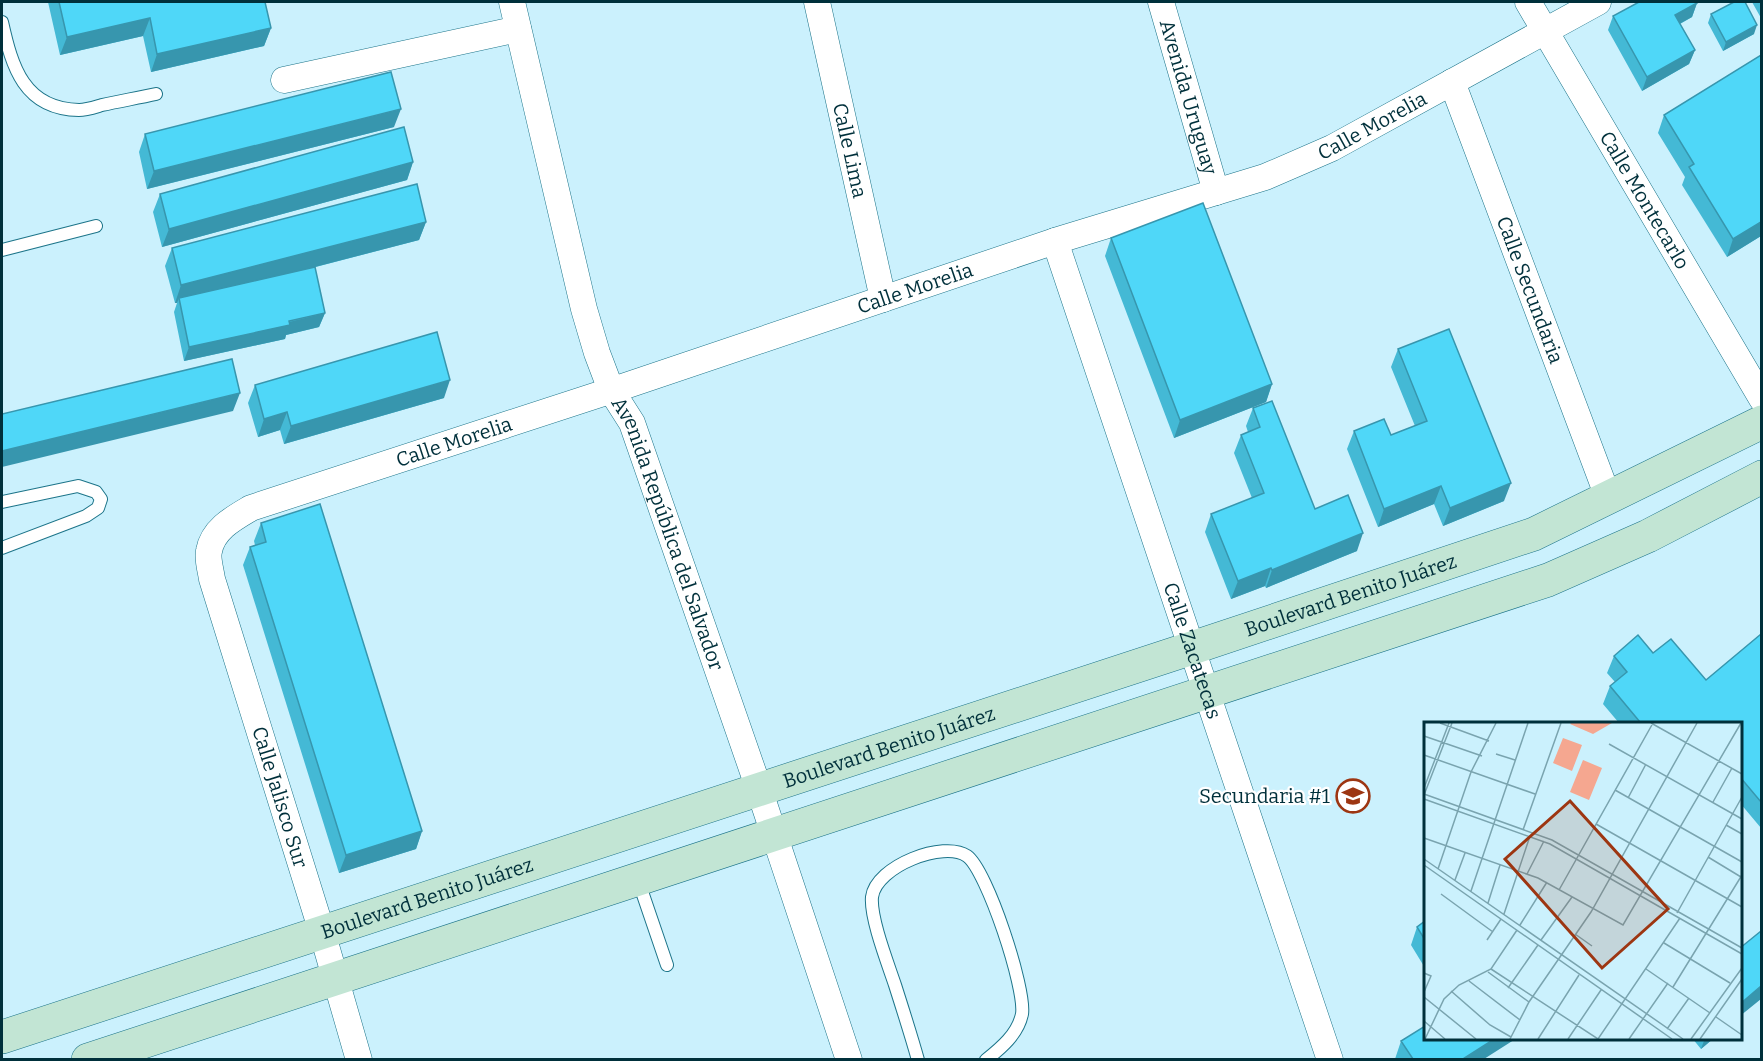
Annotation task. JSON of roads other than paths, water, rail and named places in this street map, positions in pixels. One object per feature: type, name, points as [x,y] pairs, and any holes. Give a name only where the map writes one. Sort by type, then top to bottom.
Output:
[{"type":"main road","name":"Boulevard Benito Juárez","points":[[2,1037],[1192,648],[1533,534],[1761,422]]},
{"type":"main road","points":[[88,1059],[1548,580],[1648,536],[1761,477]]},
{"type":"street","name":"Avenida República del Salvador","points":[[512,2],[584,309],[597,353],[611,390],[632,423],[759,789],[849,1059]]},
{"type":"street","name":"Calle Lima","points":[[816,2],[883,299]]},
{"type":"street","name":"Avenida Uruguay","points":[[1161,2],[1216,192]]},
{"type":"street","name":"Calle Montecarlo","points":[[1528,2],[1761,399]]},
{"type":"street","name":"Calle Morelia","points":[[215,535],[228,522],[251,508],[1055,241],[1265,177],[1332,147],[1598,2]]},
{"type":"street","points":[[284,80],[518,29]]},
{"type":"street","name":"Calle Secundaria","points":[[1452,82],[1608,497]]},
{"type":"street","name":"Calle Zacatecas","points":[[1055,241],[1330,1059]]},
{"type":"street","name":"Calle Jalisco Sur","points":[[215,535],[209,552],[212,579],[322,932],[359,1059]]},
{"type":"lane","points":[[2,22],[8,48],[20,78],[48,105],[80,110],[156,94]]},
{"type":"lane","points":[[2,250],[96,226]]},
{"type":"lane","points":[[2,502],[78,486],[96,492],[101,499],[98,508],[86,516],[2,548]]},
{"type":"lane","points":[[918,1059],[880,938],[872,897],[876,886],[885,874],[903,862],[951,851],[967,856],[975,864],[985,883],[1019,983],[1022,1014],[1011,1038],[986,1059]]},
{"type":"lane","points":[[638,879],[667,965]]},
{"type":"place","name":"Secundaria #1","points":[[1353,796]]}]
